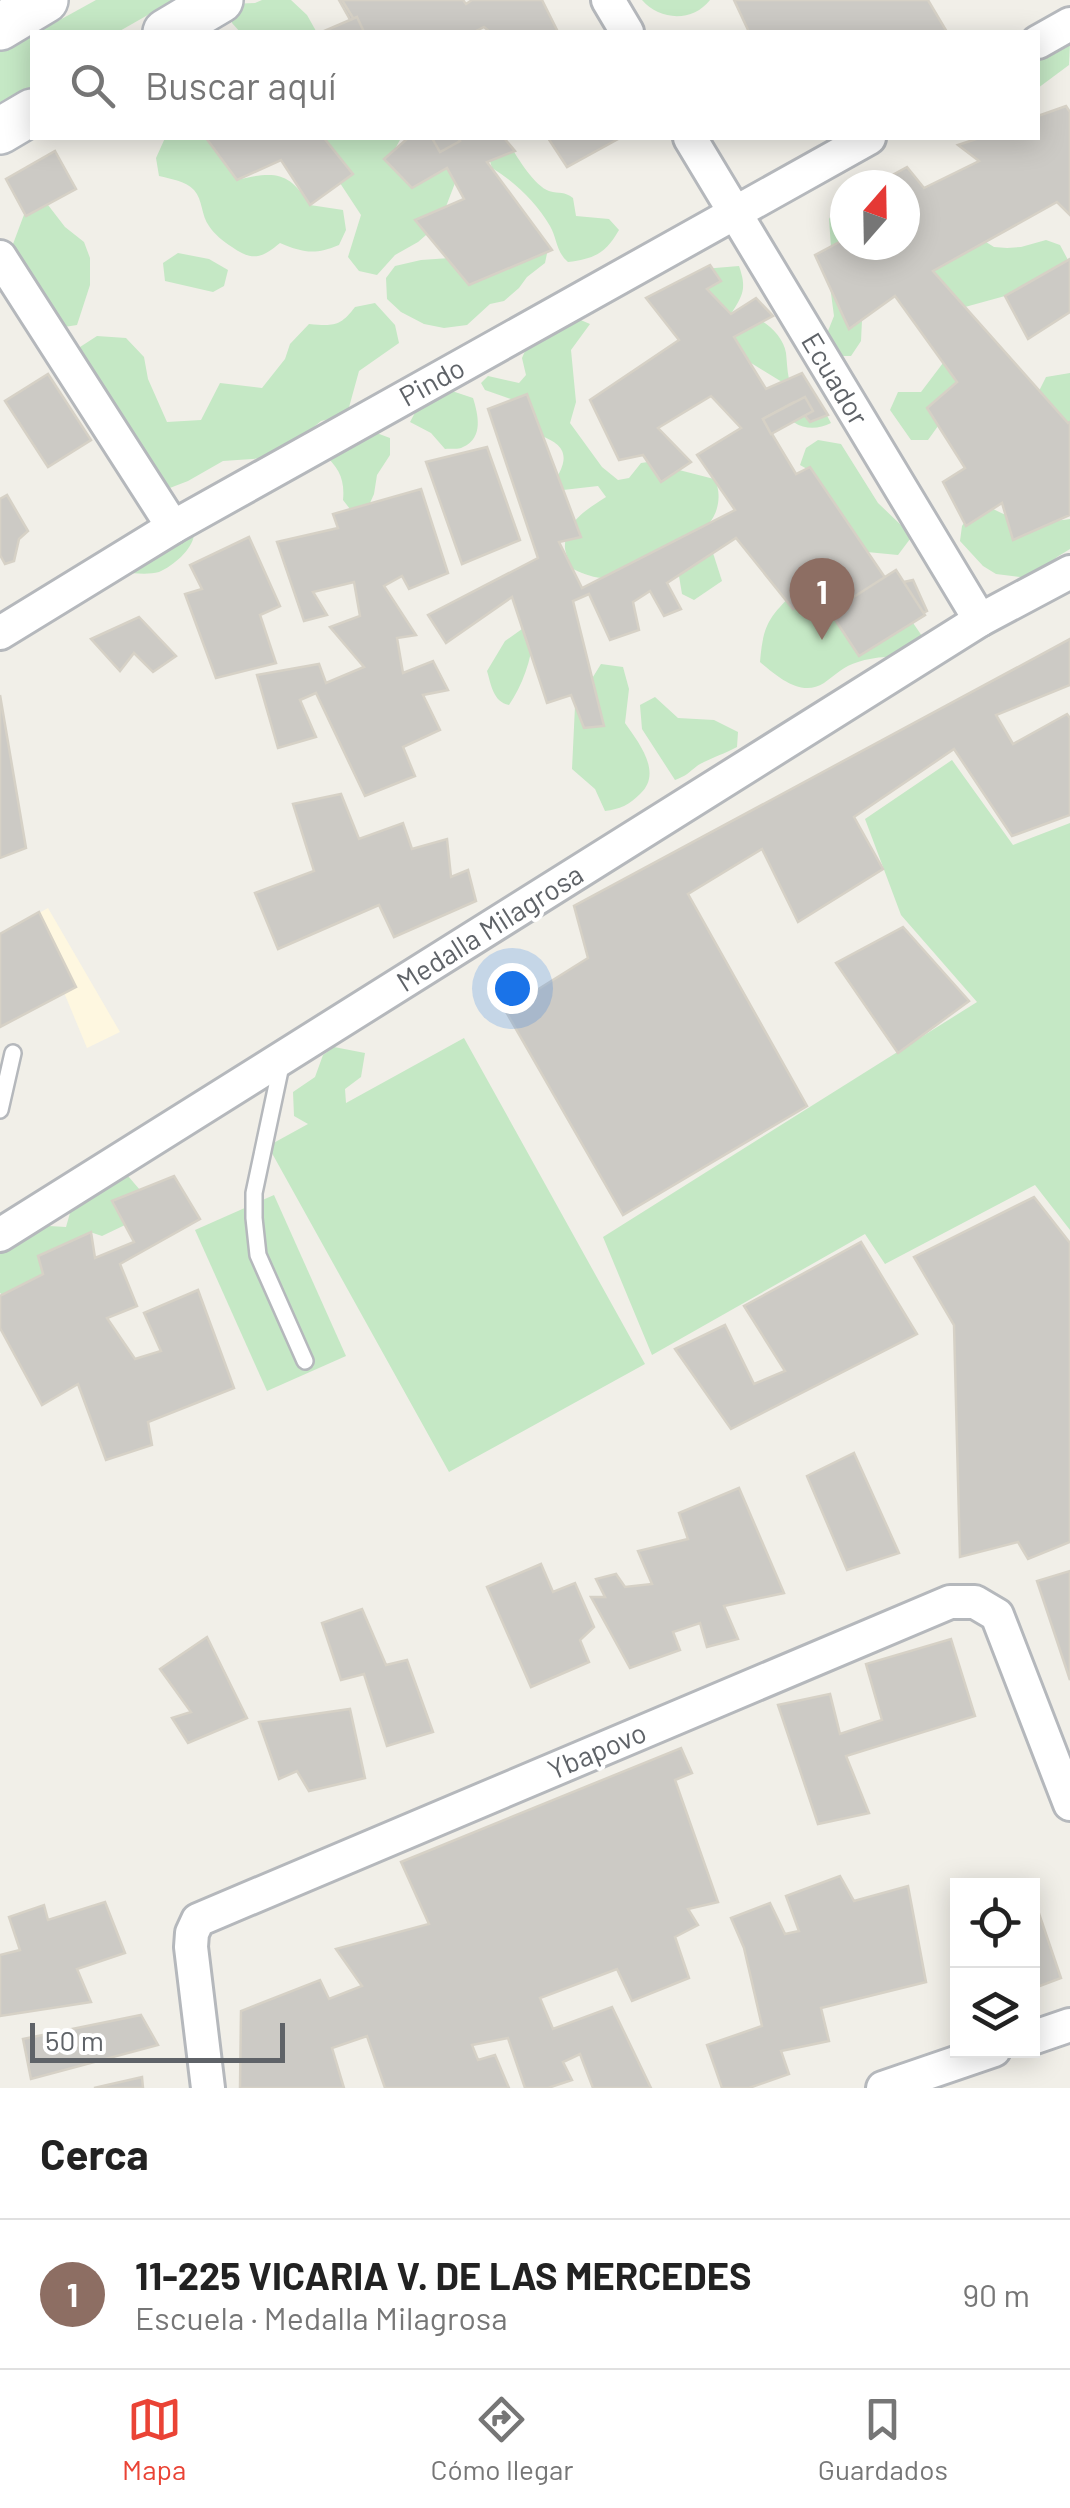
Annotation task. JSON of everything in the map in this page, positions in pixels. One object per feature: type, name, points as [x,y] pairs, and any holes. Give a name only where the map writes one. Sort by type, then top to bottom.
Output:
[{"type":"main road","points":[[0,27],[45,0]]},
{"type":"main road","points":[[169,30],[220,0]]},
{"type":"main road","points":[[0,131],[30,113]]},
{"type":"street","points":[[608,0],[626,30]]},
{"type":"street","points":[[1040,41],[1070,24]]},
{"type":"street","name":"Ecuador","points":[[691,140],[980,620]]},
{"type":"street","name":"Pindo","points":[[0,633],[173,527],[864,140]]},
{"type":"street","points":[[0,257],[173,527]]},
{"type":"street","name":"Medalla Milagrosa","points":[[0,1235],[980,620],[1070,572]]},
{"type":"street","name":"Ybapovo","points":[[208,2088],[192,1948],[192,1933],[198,1920],[950,1602],[975,1602],[996,1615],[1070,1804]]},
{"type":"street","points":[[1040,2035],[1070,2025]]},
{"type":"street","points":[[884,2088],[971,2058]]},
{"type":"lane","points":[[0,1110],[13,1053]]},
{"type":"lane","points":[[283,1058],[254,1193],[254,1218],[258,1254],[305,1361]]},
{"type":"shaded area","points":[[48,908],[120,1032],[87,1048],[63,990],[0,935]]},
{"type":"green space","points":[[96,0],[174,0],[122,30],[42,30]]},
{"type":"green space","points":[[291,0],[315,30],[238,30],[232,23],[229,4]]},
{"type":"green space","points":[[642,0],[710,0],[695,12],[676,16],[658,12]]},
{"type":"green space","points":[[1054,33],[1070,43],[1069,65],[1040,87],[1040,34]]},
{"type":"green space","points":[[30,37],[30,108],[0,106],[0,45],[19,44]]},
{"type":"green space","points":[[164,140],[214,140],[237,180],[279,176],[295,185],[310,205],[343,210],[346,230],[339,245],[323,250],[310,252],[280,243],[256,256],[239,252],[211,229],[194,190],[183,182],[159,176],[156,158]]},
{"type":"green space","points":[[318,140],[400,140],[395,149],[400,165],[423,174],[447,168],[455,183],[433,229],[395,255],[377,275],[359,271],[348,257],[361,215],[340,183],[338,154]]},
{"type":"green space","points":[[510,145],[538,184],[573,198],[576,216],[609,219],[619,230],[604,249],[577,261],[564,258],[538,209],[517,186],[492,168],[487,151]]},
{"type":"green space","points":[[48,205],[65,227],[84,242],[90,258],[90,285],[77,325],[58,328],[13,256],[13,244],[25,212]]},
{"type":"green space","points":[[978,237],[994,247],[1007,248],[1046,240],[1060,245],[1068,260],[1060,275],[965,307],[933,271],[936,256]]},
{"type":"green space","points":[[536,240],[549,244],[545,263],[504,301],[490,304],[467,325],[444,328],[424,324],[387,299],[386,278],[395,266],[464,257]]},
{"type":"green space","points":[[830,251],[830,260],[848,260],[862,320],[861,341],[851,356],[834,356],[826,336],[834,316],[827,263]]},
{"type":"green space","points":[[178,253],[209,259],[228,270],[224,286],[213,292],[165,281],[163,263]]},
{"type":"green space","points":[[739,266],[742,292],[731,314],[705,303],[703,269]]},
{"type":"green space","points":[[375,303],[395,325],[399,343],[359,371],[348,411],[321,421],[295,443],[265,458],[223,461],[162,491],[80,369],[80,347],[97,336],[126,338],[144,357],[148,379],[167,422],[201,420],[220,383],[262,388],[285,359],[290,344],[309,324],[335,324],[355,307]]},
{"type":"green space","points":[[753,317],[778,336],[785,347],[789,379],[817,397],[831,423],[810,428],[791,420],[783,407],[782,382],[735,353],[738,323]]},
{"type":"green space","points":[[576,318],[590,324],[571,350],[576,402],[570,423],[602,467],[618,480],[629,478],[641,463],[648,462],[714,479],[719,496],[709,523],[611,578],[573,569],[565,548],[574,522],[606,497],[598,486],[563,490],[557,477],[563,461],[561,449],[536,434],[531,406],[485,390],[481,383],[488,376],[519,383],[526,375],[522,358],[528,344]]},
{"type":"green space","points":[[943,363],[952,363],[957,382],[928,440],[911,440],[890,410],[898,392],[921,392]]},
{"type":"green space","points":[[1070,373],[1070,429],[1039,391],[1046,377]]},
{"type":"green space","points":[[440,387],[473,398],[477,432],[461,448],[445,449],[431,433],[410,422],[425,394]]},
{"type":"green space","points":[[355,425],[390,438],[390,455],[377,475],[366,512],[350,509],[343,500],[340,474],[323,453]]},
{"type":"green space","points":[[818,440],[841,444],[878,503],[903,527],[910,539],[898,555],[867,552],[814,473],[800,465],[806,448]]},
{"type":"green space","points":[[993,509],[1030,522],[1070,519],[1070,549],[1035,579],[996,574],[960,541],[962,526],[972,511]]},
{"type":"green space","points":[[194,535],[186,552],[159,572],[123,573],[158,555]]},
{"type":"green space","points":[[713,553],[722,581],[694,600],[682,594],[682,559]]},
{"type":"green space","points":[[793,594],[911,620],[922,636],[914,654],[865,660],[815,687],[798,687],[760,662],[768,624]]},
{"type":"green space","points":[[522,629],[533,636],[532,645],[526,672],[509,705],[496,696],[487,671],[505,641]]},
{"type":"green space","points":[[601,664],[623,667],[629,689],[625,723],[649,768],[647,786],[640,794],[620,808],[605,811],[595,789],[572,769],[575,706]]},
{"type":"green space","points":[[655,697],[678,718],[714,720],[738,732],[737,747],[675,780],[642,729],[640,705]]},
{"type":"green space","points":[[952,760],[1013,845],[1070,823],[1070,1230],[1035,1185],[885,1264],[865,1234],[652,1355],[603,1237],[977,1002],[901,915],[865,819]]},
{"type":"green space","points":[[464,1038],[645,1364],[449,1472],[268,1146],[308,1124],[294,1116],[293,1092],[315,1077],[323,1055],[334,1047],[365,1053],[361,1077],[345,1089],[346,1103]]},
{"type":"green space","points":[[128,1176],[140,1190],[125,1225],[102,1236],[90,1232],[60,1246],[27,1297],[12,1302],[0,1293],[0,1224],[21,1233],[49,1226],[66,1227],[72,1206],[104,1177]]},
{"type":"green space","points":[[274,1195],[346,1356],[267,1391],[195,1230]]},
{"type":"building","points":[[339,0],[385,0],[388,4],[352,23]]},
{"type":"building","points":[[342,0],[463,0],[466,4],[472,0],[542,0],[557,30],[330,30],[355,21]]},
{"type":"building","points":[[734,0],[928,0],[946,30],[748,30]]},
{"type":"building","points":[[357,17],[363,30],[327,30]]},
{"type":"building","points":[[1066,106],[1070,112],[1070,215],[1057,202],[933,271],[1070,422],[1070,515],[1013,540],[1002,503],[966,526],[943,482],[965,468],[927,408],[957,382],[895,296],[849,329],[815,255],[830,247],[830,260],[920,260],[920,183],[924,188],[979,161],[958,145],[973,140],[1040,140],[1040,115]]},
{"type":"building","points":[[207,140],[326,140],[353,174],[310,205],[281,160],[237,180]]},
{"type":"building","points":[[406,140],[506,140],[515,151],[487,162],[552,250],[469,285],[415,220],[464,199],[447,168],[412,188],[384,159]]},
{"type":"building","points":[[433,140],[460,141],[440,152]]},
{"type":"building","points":[[549,140],[616,140],[567,167]]},
{"type":"building","points":[[55,151],[76,189],[26,216],[6,179]]},
{"type":"building","points":[[1070,259],[1070,312],[1028,339],[1005,296]]},
{"type":"building","points":[[710,265],[721,281],[707,289],[731,314],[756,298],[773,316],[734,337],[766,389],[802,373],[828,415],[810,422],[794,402],[763,419],[796,474],[810,467],[890,585],[913,580],[927,611],[889,631],[873,611],[845,631],[817,593],[793,609],[736,538],[667,583],[681,609],[664,616],[650,591],[633,602],[639,630],[610,640],[589,594],[573,601],[604,726],[584,728],[571,695],[547,703],[512,597],[446,643],[428,615],[538,558],[488,409],[527,394],[581,537],[559,542],[582,588],[735,510],[697,455],[741,428],[711,396],[658,428],[691,462],[661,482],[643,455],[619,460],[590,400],[679,340],[646,298]]},
{"type":"building","points":[[48,374],[91,440],[48,467],[5,401]]},
{"type":"building","points":[[805,397],[813,411],[771,434],[763,419]]},
{"type":"building","points":[[487,447],[520,540],[462,564],[426,462]]},
{"type":"building","points":[[421,489],[448,573],[409,589],[402,576],[384,586],[416,635],[397,638],[403,673],[433,661],[448,690],[423,695],[440,730],[403,747],[415,776],[365,796],[316,693],[300,700],[316,737],[278,748],[257,675],[319,664],[326,683],[364,667],[330,627],[360,616],[354,582],[313,592],[327,615],[304,621],[277,542],[338,528],[333,514]]},
{"type":"building","points":[[7,495],[28,531],[19,539],[14,561],[5,564],[0,555],[0,499]]},
{"type":"building","points":[[249,537],[280,606],[260,615],[276,663],[216,678],[185,594],[202,589],[190,565]]},
{"type":"building","points":[[896,570],[925,615],[859,656],[830,612]]},
{"type":"building","points":[[139,617],[176,656],[153,672],[134,653],[120,671],[91,639]]},
{"type":"building","points":[[1070,639],[1070,685],[996,715],[1013,744],[1067,714],[1070,718],[1070,815],[1012,836],[954,749],[854,817],[883,869],[798,922],[762,849],[688,894],[807,1106],[623,1215],[505,1010],[588,958],[574,906]]},
{"type":"building","points":[[0,695],[26,848],[0,858]]},
{"type":"building","points":[[341,794],[359,839],[403,823],[412,849],[447,839],[451,877],[468,870],[476,901],[394,937],[379,905],[278,949],[255,893],[314,871],[293,804]]},
{"type":"building","points":[[39,912],[76,987],[0,1027],[0,934]]},
{"type":"building","points":[[903,927],[969,1001],[898,1053],[836,963]]},
{"type":"building","points":[[174,1176],[200,1219],[120,1264],[137,1306],[107,1318],[135,1359],[161,1351],[144,1313],[198,1290],[234,1388],[148,1422],[152,1445],[106,1460],[78,1384],[42,1405],[0,1328],[0,1296],[43,1274],[38,1256],[91,1232],[95,1258],[134,1242],[112,1201]]},
{"type":"building","points":[[1034,1197],[1070,1243],[1070,1542],[1028,1559],[1018,1542],[960,1557],[954,1325],[914,1257]]},
{"type":"building","points":[[861,1242],[917,1334],[731,1429],[675,1349],[725,1325],[754,1384],[785,1371],[744,1306]]},
{"type":"building","points":[[854,1453],[899,1553],[847,1570],[807,1476]]},
{"type":"building","points":[[739,1488],[784,1593],[724,1606],[738,1639],[707,1647],[700,1623],[673,1632],[680,1650],[630,1668],[591,1597],[605,1597],[596,1579],[616,1574],[625,1587],[652,1584],[638,1551],[688,1539],[679,1513]]},
{"type":"building","points":[[541,1564],[553,1592],[575,1583],[594,1627],[580,1640],[589,1662],[531,1687],[487,1587]]},
{"type":"building","points":[[1070,1571],[1070,1680],[1037,1581]]},
{"type":"building","points":[[362,1609],[386,1665],[407,1660],[433,1732],[387,1746],[364,1674],[341,1680],[322,1623]]},
{"type":"building","points":[[207,1637],[247,1718],[188,1743],[172,1718],[191,1712],[160,1669]]},
{"type":"building","points":[[951,1639],[975,1716],[846,1756],[869,1813],[818,1824],[778,1705],[830,1694],[840,1734],[882,1720],[866,1664]]},
{"type":"building","points":[[350,1709],[365,1778],[309,1791],[297,1771],[279,1779],[259,1722]]},
{"type":"building","points":[[681,1748],[692,1773],[675,1780],[718,1902],[688,1909],[698,1925],[675,1937],[689,1978],[632,2001],[617,1969],[540,1998],[553,2029],[612,2007],[651,2088],[593,2088],[580,2054],[563,2062],[572,2080],[548,2088],[525,2088],[508,2038],[472,2045],[478,2060],[495,2055],[509,2088],[385,2088],[367,2036],[332,2048],[344,2088],[240,2088],[241,2011],[320,1980],[329,1999],[362,1986],[336,1949],[429,1924],[401,1862]]},
{"type":"building","points":[[840,1876],[854,1901],[908,1886],[926,1982],[821,2008],[829,2041],[781,2051],[789,2074],[749,2088],[722,2088],[707,2045],[762,2026],[744,1948],[731,1918],[770,1903],[785,1934],[799,1931],[786,1896]]},
{"type":"building","points":[[105,1902],[125,1953],[77,1969],[91,2002],[0,2016],[0,1955],[20,1950],[9,1917],[44,1905],[48,1920]]},
{"type":"building","points":[[1040,1916],[1061,1978],[1040,1986]]},
{"type":"building","points":[[141,2015],[158,2045],[31,2079],[23,2039]]},
{"type":"building","points":[[142,2077],[143,2088],[94,2088]]},
{"type":"place","name":"11-225 VICARIA V. DE LAS MERCEDES","points":[[822,640]]}]
